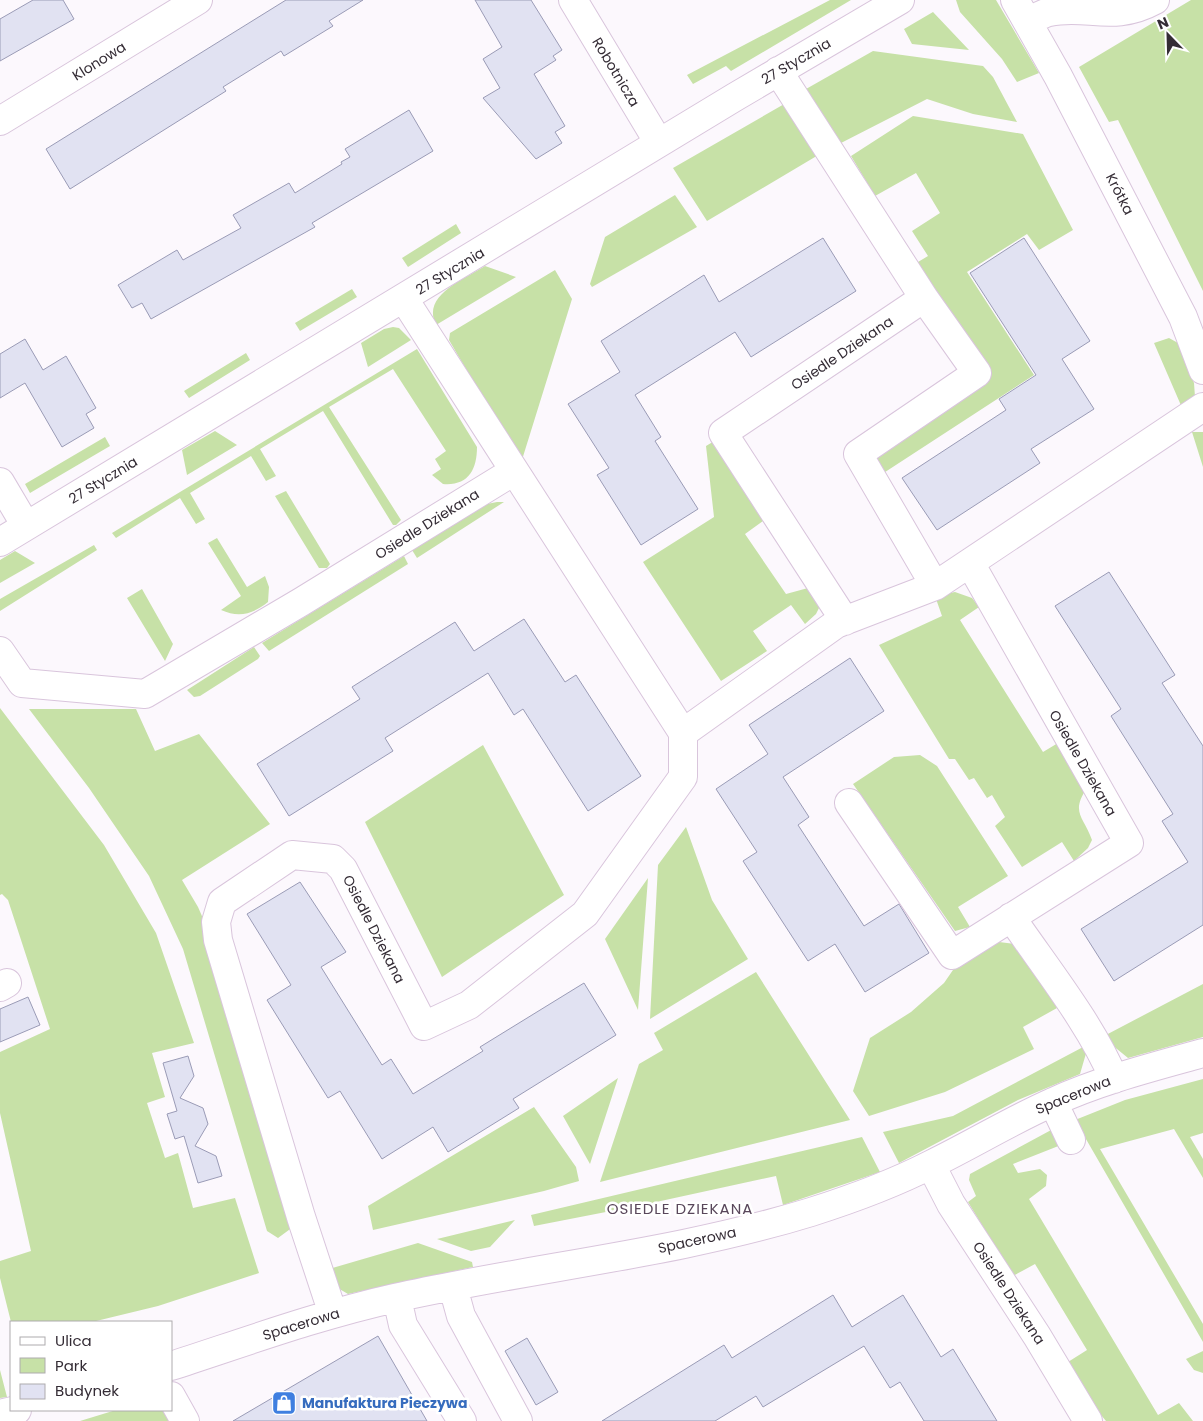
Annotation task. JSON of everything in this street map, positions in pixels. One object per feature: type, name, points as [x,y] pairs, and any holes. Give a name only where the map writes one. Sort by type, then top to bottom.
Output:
[{"type":"street","name":"Klonowa","points":[[0,121],[198,0]]},
{"type":"street","name":"Robotnicza","points":[[573,0],[659,143]]},
{"type":"street","name":"27 Stycznia","points":[[0,542],[778,71],[900,0]]},
{"type":"street","points":[[1021,11],[1046,13],[1062,10],[1112,13],[1140,7],[1155,0]]},
{"type":"street","name":"Krótka","points":[[1021,11],[1058,76],[1183,317],[1203,370]]},
{"type":"street","points":[[778,71],[924,298],[977,373],[858,454],[935,586]]},
{"type":"street","name":"Osiedle Dziekana","points":[[845,621],[723,433],[924,298]]},
{"type":"street","points":[[404,299],[684,733],[836,624],[935,586],[1203,407]]},
{"type":"street","name":"Osiedle Dziekana","points":[[0,651],[22,682],[145,694],[308,598],[514,471]]},
{"type":"street","points":[[0,482],[26,526]]},
{"type":"street","name":"Osiedle Dziekana","points":[[849,803],[952,955],[1129,843],[970,563]]},
{"type":"street","name":"Osiedle Dziekana","points":[[333,1314],[301,1217],[218,940],[216,922],[222,902],[292,855],[333,858],[343,869],[424,1026],[469,1005],[585,914],[684,777],[684,733]]},
{"type":"street","points":[[1011,917],[1078,1015],[1108,1065],[1114,1079]]},
{"type":"street","name":"Spacerowa","points":[[172,1366],[333,1314],[397,1298],[660,1248],[764,1225],[867,1193],[931,1165],[1053,1102],[1114,1079],[1203,1053]]},
{"type":"street","points":[[1053,1102],[1071,1140]]},
{"type":"street","name":"Osiedle Dziekana","points":[[931,1165],[951,1204],[1037,1336],[1088,1421]]},
{"type":"street","points":[[453,1287],[461,1316],[518,1421]]},
{"type":"street","points":[[397,1298],[403,1325],[462,1421]]},
{"type":"street","points":[[172,1398],[185,1421]]},
{"type":"street","points":[[0,1414],[13,1411]]},
{"type":"green space","points":[[830,0],[851,0],[731,71],[726,66],[693,84],[687,75]]},
{"type":"green space","points":[[956,0],[996,0],[1039,73],[1017,82],[1002,59],[960,12]]},
{"type":"green space","points":[[1191,0],[1203,0],[1203,291],[1118,120],[1109,122],[1079,67]]},
{"type":"green space","points":[[933,12],[969,50],[912,44],[904,29]]},
{"type":"green space","points":[[873,51],[983,66],[993,77],[1017,122],[973,114],[927,99],[841,143],[808,95],[806,89]]},
{"type":"green space","points":[[786,103],[820,154],[707,221],[673,168]]},
{"type":"green space","points":[[913,116],[1023,134],[1073,230],[1039,250],[1027,234],[967,272],[1034,375],[879,476],[874,454],[986,376],[913,265],[928,256],[912,231],[940,213],[916,173],[875,196],[851,156]]},
{"type":"green space","points":[[675,195],[697,227],[592,287],[590,284],[605,237]]},
{"type":"green space","points":[[456,224],[461,233],[408,267],[402,258]]},
{"type":"green space","points":[[485,266],[516,277],[436,325],[433,314],[435,305],[440,297],[457,282]]},
{"type":"green space","points":[[555,270],[572,299],[521,463],[449,340],[450,333]]},
{"type":"green space","points":[[352,289],[357,297],[300,331],[295,323]]},
{"type":"green space","points":[[399,328],[411,340],[368,367],[361,343],[384,329]]},
{"type":"green space","points":[[1169,338],[1178,343],[1194,383],[1195,397],[1183,410],[1154,343]]},
{"type":"green space","points":[[417,349],[477,447],[473,469],[465,479],[452,484],[443,484],[432,475],[441,469],[435,459],[446,451],[393,369],[329,407],[401,520],[396,525],[393,525],[323,411],[260,449],[276,476],[266,481],[251,456],[190,493],[205,519],[196,524],[180,498],[116,538],[112,533]]},
{"type":"green space","points":[[246,353],[250,360],[189,398],[184,391]]},
{"type":"green space","points":[[215,431],[237,445],[187,475],[182,450]]},
{"type":"green space","points":[[1192,432],[1203,432],[1203,467]]},
{"type":"green space","points":[[105,437],[110,446],[30,493],[25,484]]},
{"type":"green space","points":[[716,440],[763,521],[745,534],[786,594],[808,588],[820,606],[816,614],[805,624],[791,605],[753,631],[767,651],[721,681],[643,562],[714,517],[706,446]]},
{"type":"green space","points":[[286,491],[330,564],[327,568],[319,568],[275,496]]},
{"type":"green space","points":[[504,502],[417,558],[412,550],[487,504]]},
{"type":"green space","points":[[217,538],[247,587],[265,576],[269,587],[268,602],[246,614],[234,614],[221,610],[241,596],[208,543]]},
{"type":"green space","points":[[94,545],[97,550],[0,611],[0,599]]},
{"type":"green space","points":[[15,551],[35,563],[0,583],[0,560]]},
{"type":"green space","points":[[404,556],[408,564],[269,651],[262,643]]},
{"type":"green space","points":[[142,589],[173,644],[165,661],[127,598]]},
{"type":"green space","points":[[955,592],[972,598],[979,607],[960,620],[1043,752],[1063,740],[1087,788],[1079,803],[1079,809],[1092,840],[1088,848],[1074,861],[1062,842],[1022,867],[995,826],[1005,817],[992,795],[987,798],[974,778],[969,780],[955,759],[949,759],[879,645],[942,616],[935,596]]},
{"type":"green space","points":[[254,647],[260,656],[258,659],[200,696],[194,697],[187,690]]},
{"type":"green space","points":[[0,708],[104,845],[156,933],[194,1043],[152,1053],[165,1097],[147,1103],[165,1158],[178,1153],[193,1208],[235,1198],[259,1273],[158,1306],[96,1321],[11,1321],[0,1278],[0,1261],[31,1251],[0,1113],[0,1052],[50,1029],[8,900],[2,894],[0,895]]},
{"type":"green space","points":[[29,709],[136,709],[155,751],[199,734],[270,824],[182,880],[205,923],[297,1224],[278,1238],[267,1231],[183,949],[149,876],[89,788]]},
{"type":"green space","points":[[483,745],[564,895],[442,977],[365,822]]},
{"type":"green space","points":[[920,755],[937,766],[1008,876],[958,907],[970,927],[955,931],[853,784],[894,757]]},
{"type":"green space","points":[[686,827],[712,900],[748,959],[650,1019],[658,865]]},
{"type":"green space","points":[[648,878],[638,1010],[605,939]]},
{"type":"green space","points":[[999,942],[1015,944],[1024,950],[1057,1008],[1023,1027],[1034,1049],[945,1092],[869,1116],[853,1091],[870,1038],[911,1012],[944,983],[953,970]]},
{"type":"green space","points":[[756,972],[850,1120],[600,1182],[639,1064],[663,1050],[654,1033]]},
{"type":"green space","points":[[1203,984],[1203,1037],[1128,1058],[1106,1040],[1104,1036]]},
{"type":"green space","points":[[1085,1046],[1087,1050],[1080,1074],[1018,1100],[899,1163],[883,1132],[953,1116]]},
{"type":"green space","points":[[618,1078],[590,1164],[563,1116]]},
{"type":"green space","points":[[1203,1079],[1203,1133],[1190,1137],[1203,1159],[1203,1178],[1174,1129],[1100,1149],[1203,1324],[1203,1342],[1075,1120],[1125,1100]]},
{"type":"green space","points":[[534,1107],[576,1167],[579,1181],[544,1191],[373,1230],[368,1206]]},
{"type":"green space","points":[[1053,1129],[1061,1145],[1013,1164],[1018,1173],[1040,1169],[1047,1175],[1046,1186],[1029,1199],[1158,1415],[1179,1403],[1193,1421],[1106,1421],[1092,1404],[1068,1362],[1087,1350],[1035,1264],[1013,1276],[968,1202],[976,1196],[969,1180],[970,1174]]},
{"type":"green space","points":[[862,1137],[880,1172],[783,1205],[776,1176],[534,1226],[531,1215]]},
{"type":"green space","points":[[515,1220],[490,1247],[471,1251],[437,1239]]},
{"type":"green space","points":[[418,1243],[472,1262],[473,1267],[348,1294],[336,1287],[329,1269]]},
{"type":"green space","points":[[1203,1351],[1203,1373],[1194,1370],[1186,1359]]},
{"type":"green space","points":[[0,1370],[7,1397],[0,1398]]},
{"type":"green space","points":[[113,1411],[168,1411],[173,1421],[80,1421]]},
{"type":"building","points":[[33,0],[63,0],[74,19],[0,61],[0,19]]},
{"type":"building","points":[[286,0],[363,0],[329,21],[333,26],[284,56],[281,51],[223,87],[226,91],[70,189],[46,149]]},
{"type":"building","points":[[475,0],[531,0],[562,50],[553,56],[556,60],[534,74],[565,126],[555,132],[562,143],[536,159],[483,98],[500,88],[483,59],[502,47]]},
{"type":"building","points":[[409,110],[433,151],[312,223],[315,227],[151,319],[142,303],[132,308],[118,285],[177,250],[183,260],[241,228],[233,215],[289,183],[295,193],[350,157],[345,149]]},
{"type":"building","points":[[823,238],[856,291],[751,357],[735,332],[635,395],[661,437],[655,441],[698,509],[641,545],[597,475],[609,468],[568,404],[620,372],[601,341],[704,275],[719,302]]},
{"type":"building","points":[[1024,238],[1090,341],[1062,359],[1094,409],[1031,449],[1040,463],[937,530],[902,478],[1006,410],[999,399],[1036,375],[970,273]]},
{"type":"building","points":[[25,339],[43,370],[66,356],[96,408],[86,414],[94,428],[62,447],[25,383],[0,398],[0,354]]},
{"type":"building","points":[[1109,572],[1175,675],[1162,683],[1203,746],[1203,925],[1114,981],[1081,929],[1188,862],[1162,821],[1173,814],[1111,716],[1121,709],[1055,606]]},
{"type":"building","points":[[524,619],[565,682],[576,675],[641,776],[588,811],[523,709],[514,715],[488,673],[385,738],[393,751],[289,816],[257,764],[360,699],[352,687],[455,622],[474,651]]},
{"type":"building","points":[[850,658],[884,711],[783,777],[809,817],[798,825],[864,926],[899,904],[929,953],[865,992],[835,944],[808,961],[743,861],[757,852],[716,789],[768,754],[749,725]]},
{"type":"building","points":[[300,882],[346,952],[321,967],[382,1065],[391,1059],[413,1094],[483,1051],[480,1047],[584,983],[616,1035],[513,1099],[519,1108],[448,1152],[433,1127],[382,1159],[340,1091],[328,1098],[267,1000],[291,985],[247,914]]},
{"type":"building","points":[[28,997],[40,1025],[0,1042],[0,1009]]},
{"type":"building","points":[[188,1056],[194,1076],[180,1098],[203,1108],[208,1124],[195,1146],[216,1156],[222,1176],[198,1183],[184,1136],[175,1139],[167,1114],[177,1111],[163,1063]]},
{"type":"building","points":[[833,1295],[852,1327],[903,1295],[941,1357],[953,1349],[997,1421],[924,1421],[900,1382],[890,1388],[864,1346],[763,1407],[756,1396],[715,1421],[602,1421],[724,1345],[732,1358]]},
{"type":"building","points":[[378,1336],[427,1421],[233,1421]]},
{"type":"building","points":[[527,1338],[558,1392],[536,1405],[505,1351]]},
{"type":"place","name":"Manufaktura Pieczywa","points":[[284,1403]]},
{"type":"district","name":"OSIEDLE DZIEKANA","points":[[680,1209]]}]
